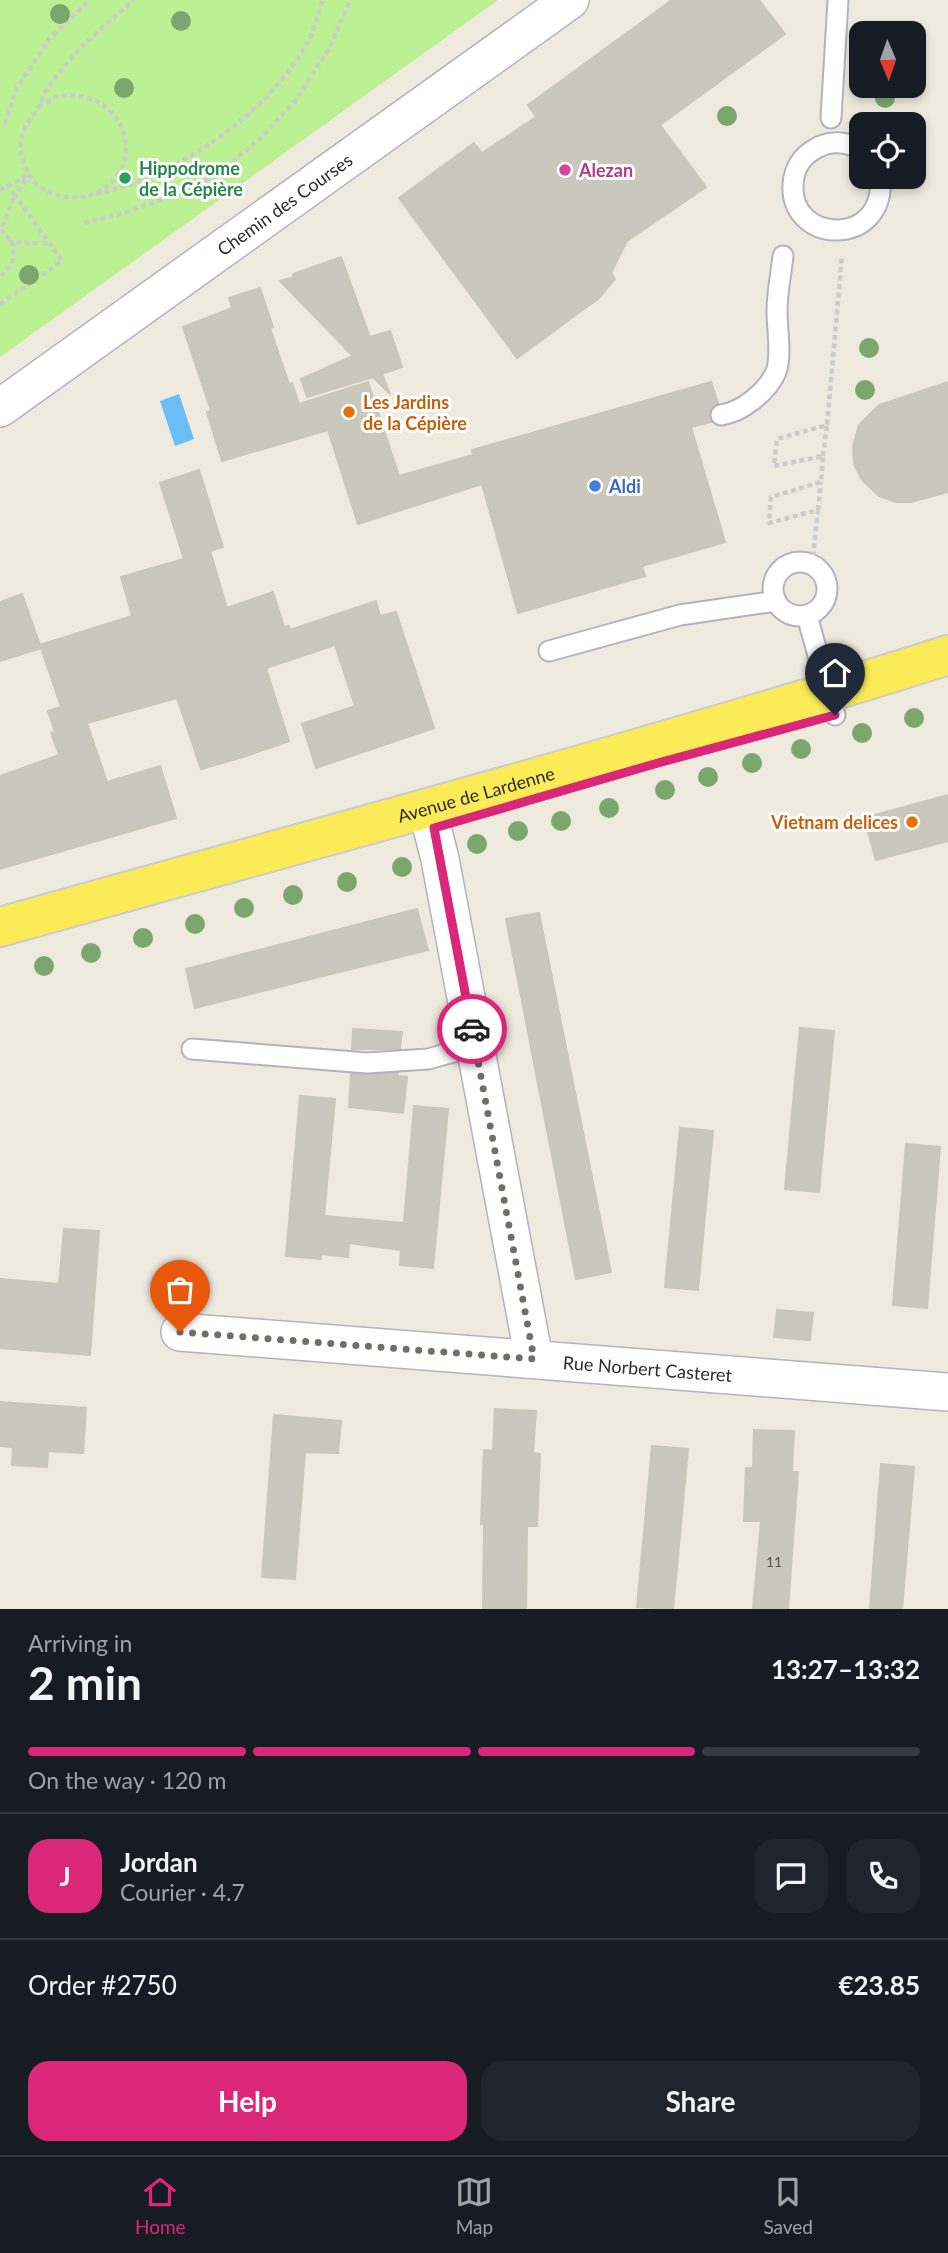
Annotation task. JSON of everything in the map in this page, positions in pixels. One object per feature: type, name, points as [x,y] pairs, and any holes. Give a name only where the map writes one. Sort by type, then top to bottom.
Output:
[{"type":"main road","name":"Avenue de Lardenne","points":[[832,704],[948,655]]},
{"type":"main road","name":"Avenue de Lardenne","points":[[0,953],[430,818],[832,704],[948,681]]},
{"type":"main road","name":"Avenue de Lardenne","points":[[0,927],[430,818]]},
{"type":"street","name":"Chemin des Courses","points":[[0,408],[570,0]]},
{"type":"street","points":[[430,818],[534,1359]]},
{"type":"street","name":"Rue Norbert Casteret","points":[[180,1332],[948,1392]]},
{"type":"lane","points":[[838,0],[831,118],[799,164],[794,176],[795,201],[809,222],[820,228],[844,230],[859,226],[871,216],[879,203],[882,189]]},
{"type":"lane","points":[[831,118],[849,138]]},
{"type":"lane","points":[[807,155],[817,147],[829,143],[849,145]]},
{"type":"lane","points":[[721,415],[730,414],[752,401],[776,371],[777,309],[783,256]]},
{"type":"lane","points":[[794,563],[812,565],[822,574],[828,588],[822,606],[807,616],[789,614],[776,601],[774,582],[785,567],[794,563]]},
{"type":"lane","points":[[548,651],[680,615],[776,601]]},
{"type":"lane","points":[[807,616],[832,704]]},
{"type":"lane","points":[[192,1049],[367,1063],[428,1059],[475,1046]]},
{"type":"path","points":[[5,124],[17,88],[49,39],[90,0]]},
{"type":"path","points":[[134,0],[71,58],[47,89],[27,122],[21,139],[22,157],[29,175],[41,188],[57,196],[74,199],[131,186],[178,162],[229,129],[269,96],[294,62],[309,40],[323,0]]},
{"type":"path","points":[[84,223],[120,214],[213,177],[260,139],[295,101],[322,59],[350,0]]},
{"type":"path","points":[[38,107],[56,97],[76,95],[95,99],[111,111],[122,128],[126,147],[121,167],[110,183],[94,194],[74,199]]},
{"type":"path","points":[[0,190],[7,184],[29,175]]},
{"type":"path","points":[[0,275],[10,268],[14,260],[12,242],[0,230],[15,195],[29,175]]},
{"type":"path","points":[[0,304],[62,261],[7,184]]},
{"type":"path","points":[[812,565],[844,230]]},
{"type":"path","points":[[12,242],[50,244]]},
{"type":"path","points":[[823,456],[774,466],[777,439],[827,425]]},
{"type":"path","points":[[818,510],[769,523],[771,497],[821,482]]},
{"type":"green space","name":"Hippodrome de la Cépière","points":[[0,0],[498,0],[0,357]]},
{"type":"water","points":[[179,394],[194,439],[175,446],[160,401]]},
{"type":"building","name":"Alezan","points":[[672,0],[759,0],[785,34],[660,125],[706,187],[627,241],[611,273],[615,279],[599,298],[517,358],[399,198],[474,143],[482,153],[536,117],[528,105]]},
{"type":"building","points":[[341,257],[370,337],[390,331],[402,367],[382,374],[390,394],[373,377],[307,397],[301,379],[353,356],[280,281]]},
{"type":"building","points":[[260,288],[273,327],[270,328],[289,384],[292,383],[299,404],[368,382],[399,476],[473,455],[472,450],[711,382],[718,403],[710,411],[711,422],[691,427],[725,542],[642,566],[645,576],[518,613],[482,484],[358,524],[328,430],[222,461],[207,412],[211,411],[183,327],[232,308],[229,298]]},
{"type":"building","points":[[948,382],[948,492],[911,502],[896,502],[879,496],[862,480],[854,464],[853,446],[859,425],[879,405]]},
{"type":"building","points":[[199,470],[223,547],[210,551],[227,608],[273,592],[284,627],[289,626],[290,630],[376,601],[380,616],[396,612],[434,728],[316,768],[302,724],[355,706],[335,645],[266,668],[289,741],[243,757],[201,769],[177,698],[87,723],[107,782],[160,766],[176,818],[0,869],[0,776],[59,755],[51,733],[55,732],[48,711],[61,707],[41,648],[0,661],[0,602],[22,594],[40,645],[132,616],[121,577],[184,559],[160,483]]},
{"type":"building","points":[[948,795],[948,841],[876,860],[864,818]]},
{"type":"building","points":[[417,909],[428,950],[195,1008],[186,969]]},
{"type":"building","points":[[539,913],[611,1272],[576,1279],[506,919]]},
{"type":"building","points":[[800,1028],[834,1031],[819,1192],[785,1189]]},
{"type":"building","points":[[353,1029],[402,1032],[400,1049],[352,1049]]},
{"type":"building","points":[[398,1073],[397,1076],[407,1077],[403,1113],[349,1107],[351,1074]]},
{"type":"building","points":[[300,1096],[335,1099],[324,1216],[404,1223],[414,1106],[448,1109],[433,1268],[400,1265],[401,1250],[349,1243],[348,1257],[321,1254],[321,1259],[286,1256]]},
{"type":"building","points":[[680,1128],[713,1131],[698,1290],[665,1287]]},
{"type":"building","points":[[906,1144],[940,1147],[927,1308],[893,1305]]},
{"type":"building","points":[[64,1229],[99,1231],[90,1355],[0,1348],[0,1279],[59,1284]]},
{"type":"building","points":[[777,1310],[813,1313],[810,1340],[774,1337]]},
{"type":"building","points":[[0,1402],[86,1408],[83,1453],[48,1451],[47,1467],[12,1465],[13,1447],[0,1446]]},
{"type":"building","points":[[495,1409],[536,1411],[533,1453],[540,1454],[537,1526],[527,1526],[526,1609],[483,1609],[484,1524],[481,1524],[484,1450],[493,1451]]},
{"type":"building","points":[[274,1415],[341,1421],[338,1453],[305,1452],[295,1579],[262,1577]]},
{"type":"building","points":[[754,1430],[794,1431],[792,1472],[798,1472],[788,1609],[753,1609],[761,1521],[744,1521],[746,1468],[753,1468]]},
{"type":"building","points":[[652,1446],[688,1449],[673,1609],[637,1607]]},
{"type":"building","points":[[881,1464],[914,1467],[902,1609],[870,1609]]},
{"type":"way so far","points":[[180,1332],[534,1359],[472,1029]]},
{"type":"place","name":"Alezan","points":[[565,170]]},
{"type":"place","name":"Hippodrome de la Cépière","points":[[125,178]]},
{"type":"place","name":"Les Jardins de la Cépière","points":[[349,412]]},
{"type":"place","name":"Aldi","points":[[595,486]]},
{"type":"place","name":"Vietnam delices","points":[[912,822]]},
{"type":"route","points":[[472,1029],[434,828],[835,715]]}]
